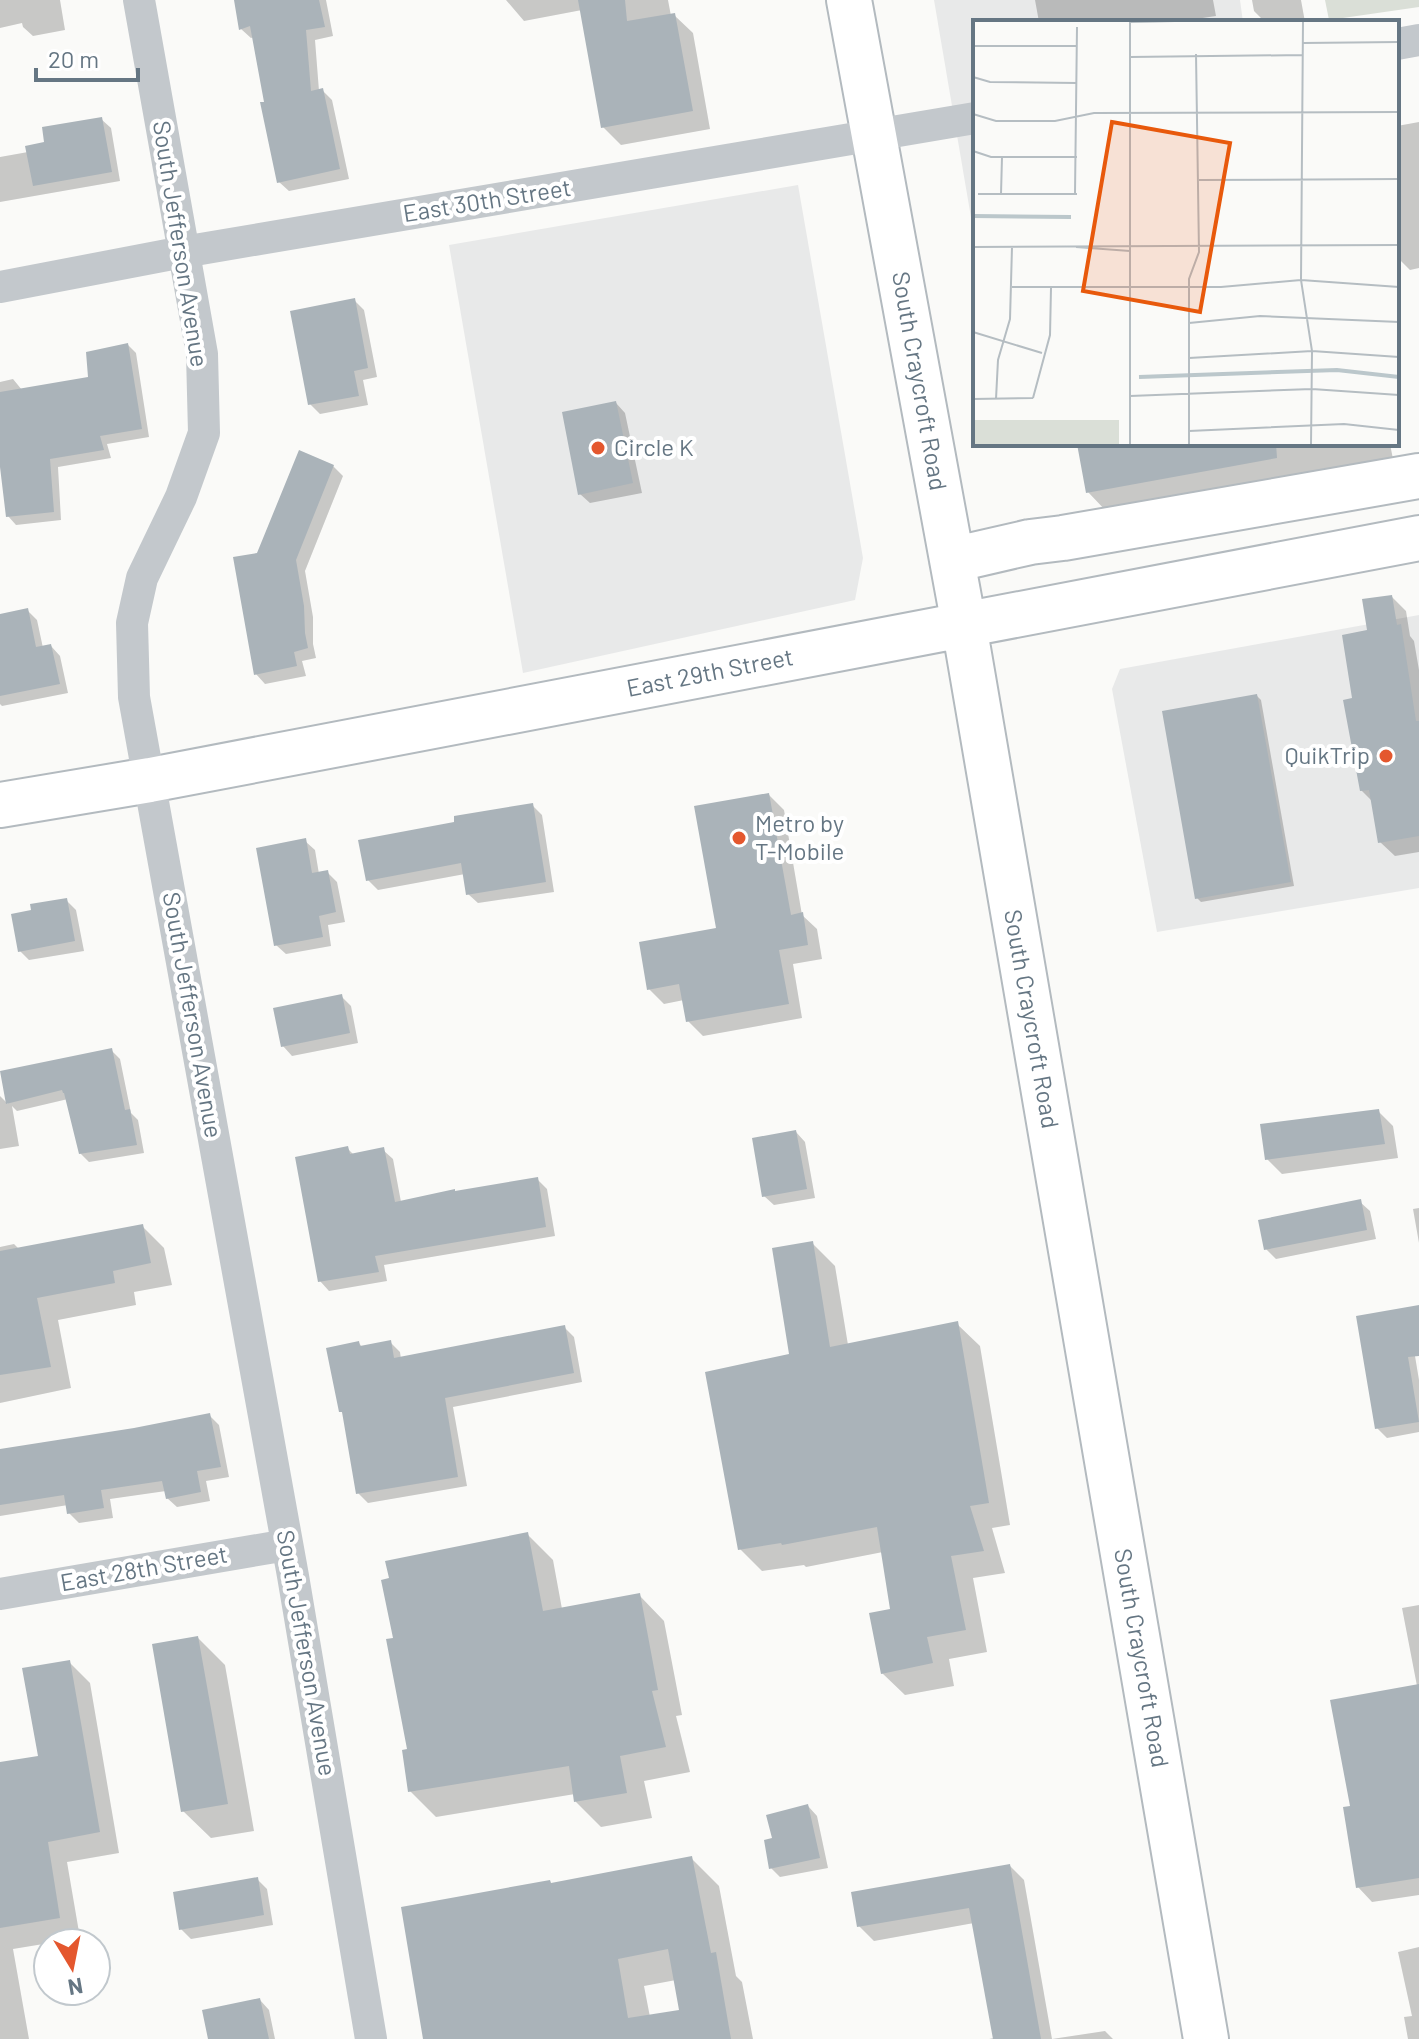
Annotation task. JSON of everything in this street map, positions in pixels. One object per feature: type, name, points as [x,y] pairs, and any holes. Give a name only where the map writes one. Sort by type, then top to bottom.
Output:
[{"type":"main road","name":"South Craycroft Road","points":[[849,0],[964,625],[1206,2039]]},
{"type":"main road","points":[[952,560],[1030,542],[1419,476]]},
{"type":"main road","name":"East 29th Street","points":[[0,805],[150,780],[1419,538]]},
{"type":"street","name":"South Jefferson Avenue","points":[[139,0],[202,354],[204,433],[181,497],[142,578],[132,623],[134,697],[287,1545],[371,2039]]},
{"type":"street","points":[[1399,44],[1419,40]]},
{"type":"street","name":"East 30th Street","points":[[0,287],[183,252],[973,118]]},
{"type":"street","name":"East 28th Street","points":[[0,1594],[287,1545]]},
{"type":"shaded area","points":[[934,0],[1240,0],[1243,20],[973,20],[973,229]]},
{"type":"shaded area","points":[[1325,0],[1419,0],[1419,7],[1329,20]]},
{"type":"shaded area","points":[[798,185],[863,558],[855,600],[523,673],[449,245]]},
{"type":"shaded area","points":[[1419,615],[1419,888],[1157,932],[1112,689],[1120,669]]},
{"type":"building","points":[[234,0],[319,0],[325,27],[306,30],[311,91],[323,88],[340,169],[277,183],[260,102],[264,102],[250,26],[239,30]]},
{"type":"building","points":[[578,0],[625,0],[627,21],[675,13],[693,111],[601,128]]},
{"type":"building","points":[[102,117],[112,172],[33,186],[25,146],[44,142],[42,127]]},
{"type":"building","points":[[355,298],[368,368],[354,371],[359,396],[308,405],[290,311]]},
{"type":"building","points":[[128,343],[142,429],[100,436],[104,450],[50,459],[54,512],[6,517],[0,467],[0,392],[88,377],[86,352]]},
{"type":"building","name":"Circle K","points":[[616,401],[633,483],[578,495],[562,412]]},
{"type":"building","points":[[1077,446],[1276,446],[1277,458],[1086,493]]},
{"type":"building","points":[[299,450],[334,465],[296,560],[308,648],[294,652],[297,666],[254,675],[233,557],[257,553]]},
{"type":"building","name":"QuikTrip","points":[[1392,595],[1397,625],[1401,624],[1416,721],[1419,721],[1419,836],[1378,843],[1369,790],[1360,791],[1343,700],[1352,698],[1342,635],[1367,630],[1362,599]]},
{"type":"building","points":[[28,608],[36,647],[51,644],[60,684],[0,696],[0,614]]},
{"type":"building","name":"QuikTrip","points":[[1257,694],[1291,882],[1195,899],[1162,711]]},
{"type":"building","points":[[769,793],[791,915],[803,912],[808,945],[779,950],[789,1004],[686,1022],[679,984],[647,990],[639,942],[716,928],[694,806]]},
{"type":"building","points":[[533,803],[546,882],[466,895],[461,863],[366,881],[358,840],[454,822],[454,816]]},
{"type":"building","points":[[306,838],[312,873],[328,870],[336,912],[319,916],[323,937],[274,946],[256,848]]},
{"type":"building","points":[[67,898],[75,941],[18,952],[11,914],[31,910],[30,904]]},
{"type":"building","points":[[342,994],[350,1033],[281,1047],[273,1008]]},
{"type":"building","points":[[112,1048],[125,1110],[130,1109],[137,1145],[79,1154],[62,1090],[6,1104],[0,1071]]},
{"type":"building","points":[[1379,1109],[1385,1144],[1265,1160],[1260,1124]]},
{"type":"building","points":[[796,1130],[807,1189],[762,1197],[752,1138]]},
{"type":"building","points":[[348,1146],[350,1154],[384,1147],[395,1202],[455,1189],[538,1177],[546,1227],[375,1256],[379,1272],[318,1282],[295,1157]]},
{"type":"building","points":[[1361,1199],[1367,1230],[1264,1250],[1258,1220]]},
{"type":"building","points":[[143,1224],[151,1263],[113,1271],[115,1283],[37,1298],[51,1367],[0,1375],[0,1251]]},
{"type":"building","points":[[813,1241],[830,1347],[958,1321],[989,1503],[970,1506],[984,1551],[951,1556],[966,1630],[927,1637],[933,1663],[881,1674],[869,1613],[890,1609],[877,1527],[738,1550],[705,1372],[789,1354],[772,1248]]},
{"type":"building","points":[[1419,1305],[1419,1356],[1408,1357],[1419,1422],[1375,1429],[1356,1316]]},
{"type":"building","points":[[565,1325],[574,1373],[445,1398],[458,1477],[356,1494],[342,1412],[339,1412],[326,1348],[359,1341],[360,1346],[391,1340],[394,1358]]},
{"type":"building","points":[[210,1413],[221,1467],[197,1471],[201,1492],[166,1499],[162,1481],[101,1490],[104,1508],[67,1514],[64,1495],[0,1505],[0,1449]]},
{"type":"building","points":[[528,1532],[543,1611],[640,1593],[658,1690],[652,1691],[666,1747],[620,1756],[627,1793],[574,1802],[569,1766],[408,1792],[402,1750],[407,1749],[386,1639],[393,1638],[381,1580],[389,1578],[385,1561]]},
{"type":"building","points":[[198,1636],[228,1804],[181,1812],[152,1644]]},
{"type":"building","points":[[70,1660],[100,1832],[48,1842],[60,1918],[0,1928],[0,1762],[38,1756],[22,1668]]},
{"type":"building","points":[[1419,1684],[1419,1878],[1356,1888],[1343,1807],[1350,1806],[1330,1700]]},
{"type":"building","points":[[808,1804],[820,1858],[769,1869],[764,1840],[772,1838],[766,1815]]},
{"type":"building","points":[[692,1856],[711,1953],[716,1952],[731,2039],[423,2039],[401,1907],[550,1880],[551,1883]],"holes":[[[668,1949],[679,2010],[628,2018],[618,1959]]]},
{"type":"building","points":[[1010,1864],[1041,2039],[993,2039],[969,1908],[857,1927],[851,1892]]},
{"type":"building","points":[[258,1877],[264,1915],[179,1930],[173,1892]]},
{"type":"building","points":[[260,1998],[269,2039],[208,2039],[202,2010]]},
{"type":"place","name":"Circle K","points":[[598,448]]},
{"type":"place","name":"QuikTrip","points":[[1386,756]]},
{"type":"place","name":"Metro by T-Mobile","points":[[739,838]]}]
